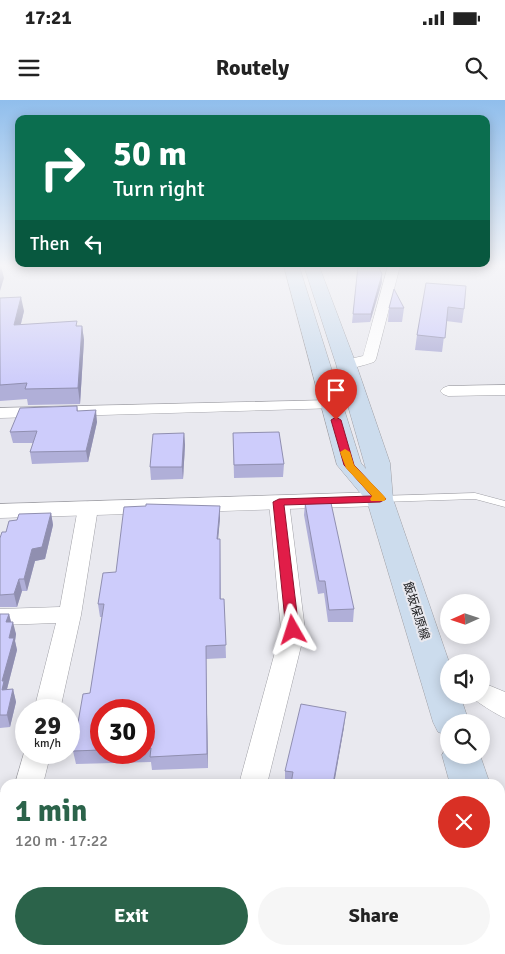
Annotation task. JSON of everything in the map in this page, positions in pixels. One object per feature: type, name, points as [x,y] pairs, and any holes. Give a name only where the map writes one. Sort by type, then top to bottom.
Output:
[{"type":"main road","name":"飯坂保原線","points":[[303,306],[349,465],[380,499]]},
{"type":"main road","name":"飯坂保原線","points":[[325,306],[378,463],[380,499],[440,666]]},
{"type":"main road","points":[[464,764],[468,779]]},
{"type":"street","points":[[346,364],[369,359],[383,306]]},
{"type":"street","points":[[448,391],[505,390]]},
{"type":"street","points":[[0,413],[332,405]]},
{"type":"street","points":[[0,511],[380,499]]},
{"type":"street","points":[[254,779],[293,630],[279,502]]},
{"type":"street","points":[[50,699],[70,615],[88,508]]},
{"type":"street","points":[[0,617],[70,615]]},
{"type":"street","points":[[490,696],[505,708]]},
{"type":"street","points":[[30,779],[34,764]]},
{"type":"lane","points":[[380,499],[476,496],[505,504]]},
{"type":"building","points":[[0,306],[19,306],[14,325],[77,321],[76,326],[82,326],[78,388],[25,389],[27,383],[0,385]]},
{"type":"building","points":[[354,306],[373,306],[371,314],[353,314]]},
{"type":"building","points":[[390,306],[403,306],[404,308],[389,308]]},
{"type":"building","points":[[422,306],[464,306],[464,309],[448,307],[445,338],[417,335]]},
{"type":"building","points":[[77,406],[77,411],[96,410],[86,451],[30,452],[37,431],[10,432],[20,408]]},
{"type":"building","points":[[279,432],[284,464],[234,465],[233,433]]},
{"type":"building","points":[[184,433],[182,467],[150,467],[153,434]]},
{"type":"building","points":[[305,503],[331,503],[354,609],[329,610],[325,581],[319,581]]},
{"type":"building","points":[[146,504],[220,506],[217,539],[220,539],[220,599],[224,599],[226,645],[206,646],[207,754],[155,757],[155,699],[90,699],[90,750],[80,751],[80,711],[83,694],[90,693],[104,604],[98,604],[103,573],[116,572],[124,507],[146,506]]},
{"type":"building","points":[[51,513],[42,547],[32,549],[24,579],[19,579],[14,594],[0,595],[0,538],[2,532],[6,532],[9,521],[17,520],[19,514]]},
{"type":"building","points":[[0,614],[9,614],[6,622],[13,622],[9,638],[14,638],[2,681],[4,681],[2,690],[13,689],[7,715],[0,715]]},
{"type":"building","points":[[301,704],[346,712],[334,779],[292,779],[293,772],[285,771]]},
{"type":"slow traffic","points":[[345,452],[349,465],[380,499],[375,499]]},
{"type":"route","points":[[293,630],[279,502],[380,499],[349,465],[336,420]]}]
